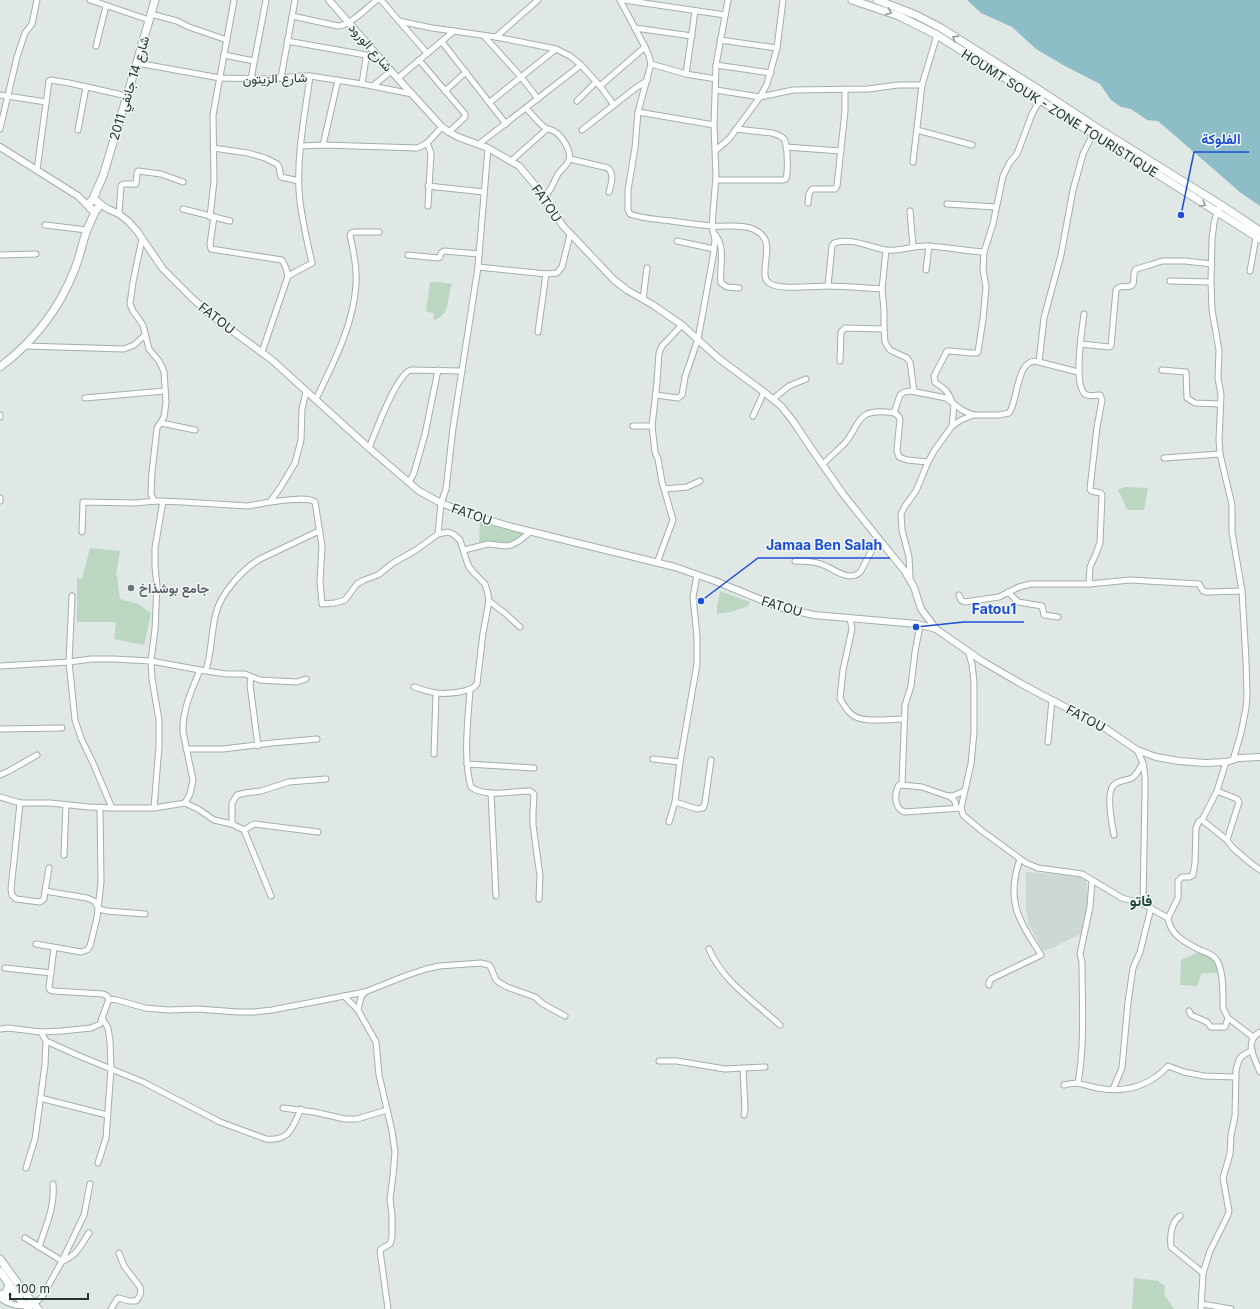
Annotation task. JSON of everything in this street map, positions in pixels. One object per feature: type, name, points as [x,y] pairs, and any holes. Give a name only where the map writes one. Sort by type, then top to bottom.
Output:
[{"type":"main road","name":"شارع 14 جانفي 2011","points":[[0,367],[38,332],[61,300],[74,270],[137,63],[154,0]]},
{"type":"main road","name":"HOUMT SOUK - ZONE TOURISTIQUE","points":[[852,0],[899,16],[937,35],[1217,212],[1259,236]]},
{"type":"main road","points":[[877,0],[916,15],[941,28],[1221,205],[1259,236]]},
{"type":"main road","points":[[0,1259],[21,1295]]},
{"type":"main road","points":[[0,1272],[9,1284],[32,1307]]},
{"type":"main road","points":[[0,1296],[6,1293],[9,1284]]},
{"type":"street","points":[[0,129],[17,57],[25,33],[32,24],[37,0]]},
{"type":"street","points":[[90,0],[106,6],[150,17],[177,21],[189,28],[227,40]]},
{"type":"street","points":[[234,0],[213,115],[214,181],[210,244],[211,249],[282,260],[286,268],[288,276],[262,352]]},
{"type":"street","points":[[251,79],[266,0]]},
{"type":"street","points":[[281,78],[295,0]]},
{"type":"street","name":"شارع الورود","points":[[329,0],[413,94]]},
{"type":"street","points":[[292,16],[343,26],[376,0]]},
{"type":"street","points":[[381,0],[427,53]]},
{"type":"street","points":[[496,37],[538,0]]},
{"type":"street","points":[[620,0],[645,47],[651,64],[638,112],[635,148],[628,190],[628,210],[630,214],[645,218],[712,226],[746,227],[753,229],[763,236],[767,244],[764,266],[765,278],[768,283],[783,287],[828,286],[882,289]]},
{"type":"street","points":[[624,0],[725,15]]},
{"type":"street","points":[[656,395],[678,398],[681,396],[685,377],[698,339],[704,302],[710,279],[715,240],[712,226],[716,180],[714,125],[716,65],[728,0]]},
{"type":"street","points":[[716,150],[725,143],[736,130],[760,97],[767,84],[777,48],[783,0]]},
{"type":"street","points":[[96,46],[106,6]]},
{"type":"street","points":[[686,74],[695,11]]},
{"type":"street","points":[[399,20],[556,49],[570,56],[581,65],[614,105]]},
{"type":"street","points":[[635,28],[692,36]]},
{"type":"street","points":[[398,78],[454,31]]},
{"type":"street","points":[[913,162],[922,85],[937,35]]},
{"type":"street","points":[[484,36],[522,78],[538,99]]},
{"type":"street","points":[[720,40],[777,48]]},
{"type":"street","points":[[287,41],[366,55],[362,84]]},
{"type":"street","points":[[442,42],[506,124]]},
{"type":"street","points":[[577,101],[645,47]]},
{"type":"street","points":[[490,102],[522,78],[556,49]]},
{"type":"street","points":[[224,55],[254,61]]},
{"type":"street","points":[[419,60],[466,115],[449,132]]},
{"type":"street","name":"شارع الزيتون","points":[[137,63],[220,78],[251,79],[310,76],[413,94]]},
{"type":"street","points":[[651,64],[686,74],[716,79]]},
{"type":"street","points":[[479,144],[581,65]]},
{"type":"street","points":[[716,65],[771,73]]},
{"type":"street","points":[[373,86],[391,71]]},
{"type":"street","points":[[445,91],[466,72]]},
{"type":"street","points":[[288,276],[312,263],[300,201],[299,181],[300,146],[310,76]]},
{"type":"street","points":[[37,170],[49,82],[51,80],[127,96]]},
{"type":"street","points":[[323,145],[338,80]]},
{"type":"street","points":[[582,130],[637,87],[647,81]]},
{"type":"street","points":[[716,90],[760,97],[793,90],[880,88],[898,85],[922,85]]},
{"type":"street","points":[[78,130],[86,87]]},
{"type":"street","points":[[808,203],[809,194],[812,189],[836,188],[845,111],[845,89]]},
{"type":"street","points":[[952,426],[953,404],[946,390],[935,382],[934,376],[947,352],[978,352],[986,286],[983,270],[984,252],[990,236],[1002,180],[1006,170],[1017,154],[1032,114],[1044,93]]},
{"type":"street","name":"FATOU","points":[[413,94],[442,127],[449,132],[458,137],[488,148],[519,166],[570,235],[614,280],[682,325],[718,358],[781,406],[793,421],[839,489],[910,578],[917,594],[921,609],[936,630]]},
{"type":"street","points":[[0,95],[46,102]]},
{"type":"street","points":[[526,108],[547,129],[554,131],[567,145],[570,151],[569,162],[558,174],[549,192],[544,198]]},
{"type":"street","points":[[638,112],[714,125]]},
{"type":"street","points":[[300,146],[323,145],[418,148],[426,143],[442,127]]},
{"type":"street","points":[[511,161],[547,129]]},
{"type":"street","points":[[716,180],[786,179],[786,147],[784,140],[772,133],[736,130]]},
{"type":"street","points":[[917,130],[972,145]]},
{"type":"street","points":[[1039,362],[1044,318],[1061,255],[1073,190],[1084,154],[1093,134]]},
{"type":"street","points":[[426,143],[431,153],[428,206]]},
{"type":"street","name":"FATOU","points":[[0,147],[78,196],[94,205],[119,214],[133,226],[163,269],[193,299],[215,318],[262,352],[419,491],[441,503],[477,516],[530,532],[675,567],[779,607],[814,615],[918,625],[936,630],[1007,676],[1102,726],[1137,750],[1156,757],[1205,763],[1226,762],[1260,757]]},
{"type":"street","points":[[786,147],[841,151]]},
{"type":"street","points":[[213,148],[248,153],[265,158],[277,164],[281,177],[299,181]]},
{"type":"street","points":[[438,534],[441,503],[446,489],[451,444],[478,267],[488,148]]},
{"type":"street","points":[[570,159],[608,168],[611,171],[612,176],[609,192]]},
{"type":"street","points":[[119,214],[121,186],[123,184],[136,184],[138,171],[161,174],[183,182]]},
{"type":"street","points":[[428,186],[484,192]]},
{"type":"street","points":[[948,204],[996,207]]},
{"type":"street","points":[[1221,205],[1217,212],[1212,240],[1212,310],[1219,350],[1218,378],[1221,395],[1220,454],[1232,505],[1232,532],[1242,591],[1247,696],[1244,719],[1233,760]]},
{"type":"street","points":[[183,209],[230,221]]},
{"type":"street","points":[[910,211],[913,246]]},
{"type":"street","points":[[45,225],[87,230]]},
{"type":"street","points":[[316,399],[332,366],[354,299],[356,284],[350,236],[351,233],[379,232]]},
{"type":"street","points":[[713,232],[718,236],[722,248],[720,271],[721,283],[727,287],[739,288]]},
{"type":"street","points":[[478,267],[546,274],[557,273],[560,270],[570,235]]},
{"type":"street","points":[[1250,271],[1259,236]]},
{"type":"street","points":[[142,239],[130,304],[133,311],[144,325],[148,349],[159,361],[162,367],[164,372],[165,391],[165,411],[161,423],[156,428],[151,494],[154,502]]},
{"type":"street","points":[[677,241],[714,249]]},
{"type":"street","points":[[828,286],[831,254],[834,243],[842,241],[886,250],[913,246],[929,246],[984,252]]},
{"type":"street","points":[[926,270],[929,246]]},
{"type":"street","points":[[886,250],[882,289],[885,342],[890,350],[907,358],[910,362],[914,391]]},
{"type":"street","points":[[408,255],[438,258],[444,251],[479,254]]},
{"type":"street","points":[[0,255],[36,254]]},
{"type":"street","points":[[1081,344],[1112,346],[1116,290],[1121,286],[1132,286],[1134,272],[1136,269],[1162,260],[1212,264]]},
{"type":"street","points":[[643,299],[647,268]]},
{"type":"street","points":[[538,332],[546,274]]},
{"type":"street","points":[[1170,281],[1211,282]]},
{"type":"street","points":[[1084,314],[1078,372],[1084,393],[1086,395],[1100,395],[1102,400],[1097,427],[1090,489],[1092,492],[1102,494],[1101,533],[1098,550],[1090,567],[1088,584]]},
{"type":"street","points":[[657,563],[673,520],[655,452],[652,426],[659,353],[662,346],[682,325]]},
{"type":"street","points":[[840,361],[841,332],[845,328],[884,329]]},
{"type":"street","points":[[24,346],[124,349],[134,345],[145,335]]},
{"type":"street","points":[[894,412],[900,395],[908,391],[914,391],[946,398],[962,410],[973,414],[1008,414],[1013,408],[1017,387],[1028,363],[1032,361],[1039,362],[1078,372]]},
{"type":"street","points":[[369,448],[393,390],[406,372],[411,370],[438,370],[462,372]]},
{"type":"street","points":[[409,482],[414,473],[425,434],[438,370]]},
{"type":"street","points":[[1162,370],[1186,372],[1187,398],[1195,403],[1220,404]]},
{"type":"street","points":[[773,399],[789,386],[806,379]]},
{"type":"street","points":[[85,398],[165,391]]},
{"type":"street","points":[[270,502],[294,463],[299,448],[302,430],[302,409],[306,392]]},
{"type":"street","points":[[753,416],[764,392]]},
{"type":"street","points":[[822,464],[845,442],[858,422],[865,415],[872,412],[894,412],[899,416],[897,450],[899,457],[902,459],[928,462]]},
{"type":"street","points":[[910,578],[909,557],[902,530],[901,514],[916,491],[934,451],[952,426],[973,414]]},
{"type":"street","points":[[161,423],[194,430]]},
{"type":"street","points":[[633,426],[652,426]]},
{"type":"street","points":[[1164,458],[1220,454]]},
{"type":"street","points":[[665,489],[687,487],[700,481]]},
{"type":"street","points":[[280,488],[281,494],[288,501]]},
{"type":"street","points":[[82,532],[83,502],[134,503],[163,501],[244,506],[270,502],[310,500],[315,502],[323,554],[320,582],[322,604],[345,600],[357,584],[378,575],[393,563],[416,550],[438,534],[448,532],[453,534],[460,540],[468,565],[485,584],[488,594],[489,601],[483,633],[477,684],[475,688],[470,690],[436,693],[414,687]]},
{"type":"street","points":[[154,808],[159,746],[159,720],[150,662],[155,629],[157,586],[155,548],[163,501]]},
{"type":"street","points":[[206,670],[216,611],[223,597],[235,581],[253,563],[319,531]]},
{"type":"street","points":[[464,550],[488,544],[506,546],[511,545],[519,541],[530,532]]},
{"type":"street","points":[[795,561],[812,561],[852,577],[861,571],[878,538]]},
{"type":"street","points":[[669,822],[675,802],[680,762],[697,664],[697,638],[693,597],[697,575]]},
{"type":"street","points":[[959,595],[961,600],[965,602],[999,597],[1019,587],[1030,584],[1088,584],[1130,580],[1197,584],[1201,585],[1205,592],[1242,591]]},
{"type":"street","points":[[1008,592],[1018,602],[1042,606],[1044,615],[1058,617]]},
{"type":"street","points":[[72,596],[69,662],[75,720],[81,738],[94,763],[112,808]]},
{"type":"street","points":[[489,601],[520,627]]},
{"type":"street","points":[[902,785],[905,705],[911,686],[918,625],[922,620],[921,609]]},
{"type":"street","points":[[850,618],[852,629],[843,670],[840,699],[856,718],[875,720],[905,719]]},
{"type":"street","points":[[958,808],[971,764],[975,726],[974,672],[968,651]]},
{"type":"street","points":[[0,666],[69,662],[91,659],[113,659],[150,662],[226,674],[244,674],[260,680],[297,682],[306,679]]},
{"type":"street","points":[[185,803],[190,794],[193,780],[182,724],[184,713],[200,670]]},
{"type":"street","points":[[251,677],[250,685],[258,746]]},
{"type":"street","points":[[470,690],[467,728],[467,764],[471,787],[484,793],[530,790],[534,794],[533,825],[540,876],[539,899]]},
{"type":"street","points":[[434,754],[436,693]]},
{"type":"street","points":[[1048,742],[1052,700]]},
{"type":"street","points":[[0,729],[62,728]]},
{"type":"street","points":[[186,750],[223,749],[317,739]]},
{"type":"street","points":[[1137,750],[1143,763],[1145,776],[1143,904]]},
{"type":"street","points":[[0,775],[9,772],[37,754]]},
{"type":"street","points":[[653,759],[680,762]]},
{"type":"street","points":[[675,802],[697,809],[703,808],[706,804],[711,760]]},
{"type":"street","points":[[1226,762],[1217,791],[1202,820],[1199,821],[1196,828],[1195,863],[1193,875],[1189,877],[1182,877],[1178,881],[1178,898],[1168,918],[1171,930],[1179,938],[1198,949],[1211,954],[1216,959],[1220,970],[1224,1008],[1228,1018],[1253,1038]]},
{"type":"street","points":[[1114,835],[1110,812],[1111,788],[1116,783],[1133,777],[1143,763]]},
{"type":"street","points":[[467,764],[534,768]]},
{"type":"street","points":[[232,824],[232,802],[237,795],[261,791],[289,782],[326,779]]},
{"type":"street","points":[[958,808],[905,812],[900,811],[897,808],[896,794],[899,785],[902,785],[922,787],[948,796],[954,799],[958,808],[970,822],[1020,859],[1038,868],[1082,874],[1122,898],[1143,904],[1168,918]]},
{"type":"street","points":[[948,796],[953,796],[964,791]]},
{"type":"street","points":[[1217,791],[1237,799],[1239,802],[1227,840]]},
{"type":"street","points":[[491,793],[496,896]]},
{"type":"street","points":[[0,797],[20,803],[66,804],[112,808],[154,808],[185,803],[198,809],[214,820],[232,824],[244,830],[271,896]]},
{"type":"street","points":[[20,803],[11,889],[12,895],[16,899],[40,902],[44,899],[49,868]]},
{"type":"street","points":[[64,855],[66,804]]},
{"type":"street","points":[[36,944],[75,952],[83,952],[90,946],[97,918],[101,882],[100,807]]},
{"type":"street","points":[[1202,820],[1227,840],[1242,857],[1260,870]]},
{"type":"street","points":[[244,830],[254,824],[318,832]]},
{"type":"street","points":[[989,986],[989,982],[991,980],[1041,955],[1022,924],[1014,900],[1014,880],[1020,859]]},
{"type":"street","points":[[1078,1082],[1083,1016],[1082,962],[1080,954],[1090,907],[1092,881]]},
{"type":"street","points":[[45,891],[87,898],[94,901],[98,908],[107,911],[145,914]]},
{"type":"street","points":[[1113,1089],[1122,1068],[1128,1002],[1133,968],[1140,952],[1151,908]]},
{"type":"street","points":[[54,948],[49,987],[50,990],[103,994],[109,999],[145,1008],[170,1010],[197,1009],[238,1012],[272,1010],[365,992],[426,969],[439,966],[481,963],[489,965],[492,968],[496,980],[507,988],[535,997],[543,1004],[565,1016]]},
{"type":"street","points":[[709,949],[717,964],[729,980],[743,994],[780,1025]]},
{"type":"street","points":[[4,968],[51,973]]},
{"type":"street","points":[[358,1010],[361,997],[365,992]]},
{"type":"street","points":[[344,996],[354,1004],[376,1042],[379,1075],[395,1152],[390,1199],[392,1237],[390,1244],[381,1248],[380,1252],[388,1309]]},
{"type":"street","points":[[0,1029],[8,1028],[41,1032],[91,1028],[97,1026],[102,1018],[109,999]]},
{"type":"street","points":[[1189,1011],[1191,1015],[1207,1022],[1211,1027],[1226,1027],[1228,1018]]},
{"type":"street","points":[[98,1163],[106,1138],[111,1069],[108,1028],[102,1018]]},
{"type":"street","points":[[26,1168],[35,1139],[45,1065],[46,1041],[41,1032]]},
{"type":"street","points":[[1260,1032],[1253,1038],[1251,1043],[1260,1072]]},
{"type":"street","points":[[46,1041],[143,1082],[220,1122],[266,1139],[274,1140],[286,1136],[291,1131],[301,1109]]},
{"type":"street","points":[[1230,1309],[1200,1307],[1203,1273],[1210,1251],[1229,1211],[1223,1178],[1230,1154],[1231,1135],[1235,1116],[1236,1077],[1239,1060],[1246,1053],[1252,1050]]},
{"type":"street","points":[[659,1061],[677,1061],[725,1070],[765,1066]]},
{"type":"street","points":[[1064,1085],[1078,1082],[1099,1088],[1132,1088],[1151,1082],[1168,1066],[1184,1072],[1204,1076],[1236,1077]]},
{"type":"street","points":[[743,1068],[744,1115]]},
{"type":"street","points":[[40,1098],[107,1115]]},
{"type":"street","points":[[283,1108],[301,1109],[346,1119],[357,1119],[387,1110]]},
{"type":"street","points":[[39,1247],[53,1204],[53,1184]]},
{"type":"street","points":[[0,1296],[12,1305],[32,1307],[42,1298],[84,1215],[90,1184]]},
{"type":"street","points":[[1180,1216],[1177,1218],[1171,1234],[1171,1247],[1203,1273]]},
{"type":"street","points":[[25,1238],[62,1261],[69,1259],[74,1254],[89,1233]]},
{"type":"street","points":[[112,1309],[117,1299],[119,1298],[129,1301],[136,1300],[141,1294],[140,1287],[124,1266],[119,1253]]},
{"type":"street","points":[[0,1296],[10,1298],[21,1295]]},
{"type":"shaded area","points":[[1026,872],[1072,876],[1085,879],[1089,904],[1083,933],[1052,948],[1044,951],[1042,949],[1029,925],[1026,910]]},
{"type":"green space","points":[[430,282],[452,284],[448,305],[444,313],[435,320],[433,319],[435,314],[426,311]]},
{"type":"green space","points":[[1125,487],[1148,488],[1144,510],[1128,510],[1118,490]]},
{"type":"green space","points":[[480,521],[524,534],[525,536],[511,544],[492,542],[479,543]]},
{"type":"green space","points":[[90,548],[120,551],[116,575],[120,599],[138,604],[151,613],[144,645],[114,639],[116,622],[77,622],[77,578],[82,579]]},
{"type":"green space","points":[[720,591],[750,602],[748,606],[731,612],[717,614]]},
{"type":"green space","points":[[1199,952],[1214,962],[1218,973],[1202,973],[1197,986],[1180,985],[1181,960]]},
{"type":"green space","points":[[1134,1278],[1159,1281],[1159,1283],[1164,1285],[1164,1294],[1174,1309],[1132,1309]]},
{"type":"water","points":[[967,0],[1260,0],[1260,206],[1241,193],[1158,121],[1147,120],[1131,109],[1121,107],[1111,100],[1100,84],[1036,49],[1012,27],[981,13]]},
{"type":"place","name":"الفلوكة","points":[[1181,215]]},
{"type":"place","name":"جامع بوشذاخ","points":[[131,588]]},
{"type":"place","name":"Jamaa Ben Salah","points":[[701,601]]},
{"type":"place","name":"Fatou1","points":[[916,627]]},
{"type":"district","name":"فاتو","points":[[1141,900]]}]
